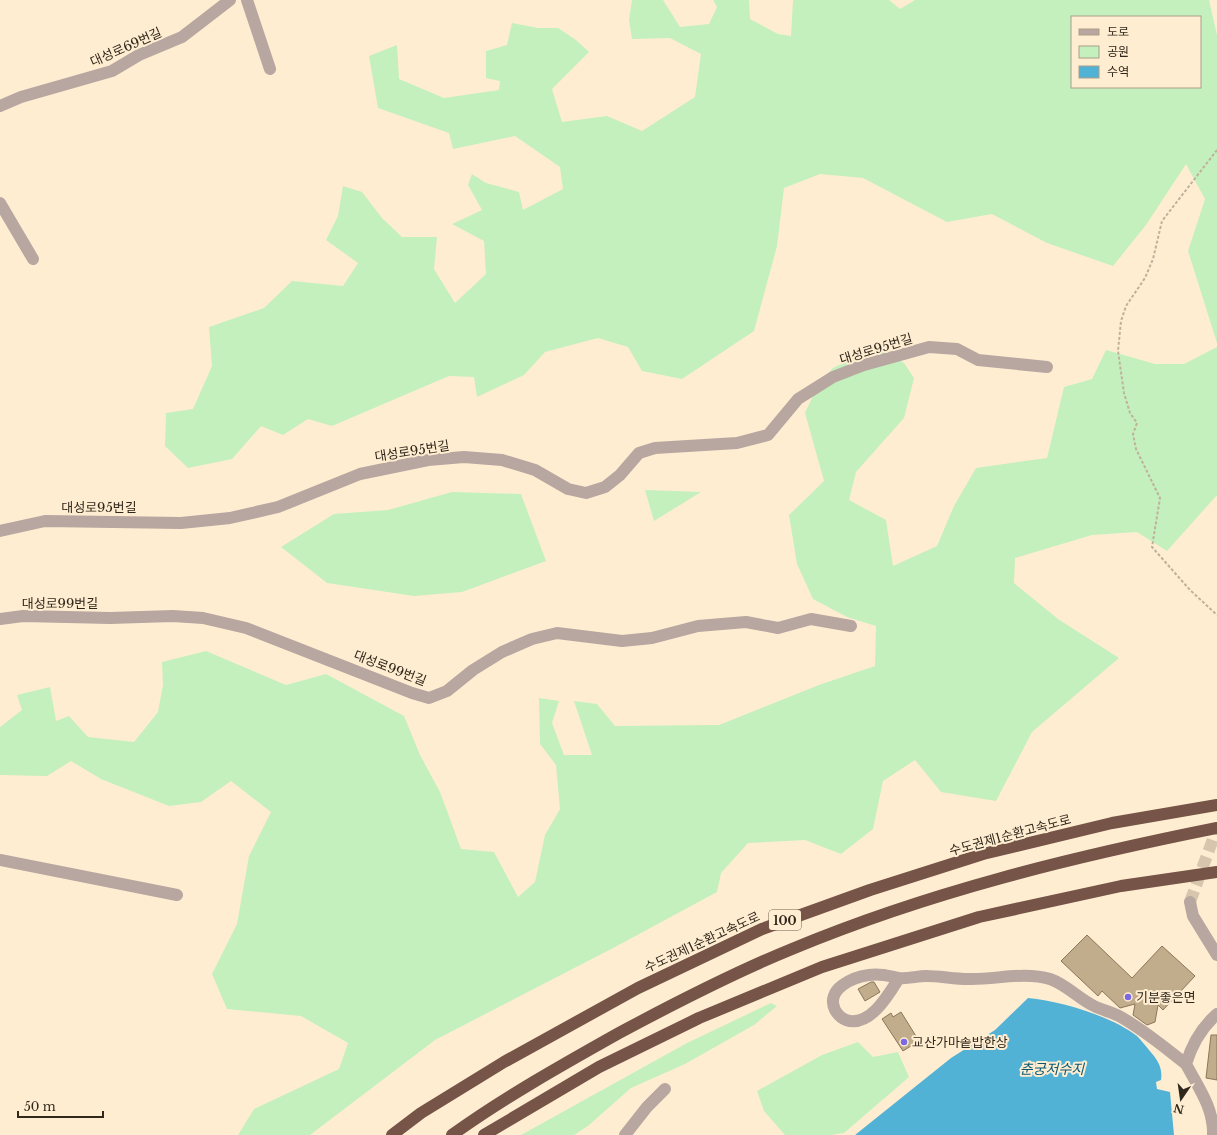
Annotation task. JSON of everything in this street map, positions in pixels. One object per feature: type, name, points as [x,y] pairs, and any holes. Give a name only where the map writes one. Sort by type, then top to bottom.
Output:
[{"type":"highway","name":"수도권제1순환고속도로","points":[[392,1135],[421,1113],[517,1054],[638,988],[762,929],[870,890],[983,854],[1112,823],[1217,805]]},
{"type":"highway","name":"100","points":[[452,1135],[486,1110],[563,1064],[677,1002],[792,949],[924,901],[1021,872],[1125,846],[1217,828]]},
{"type":"highway","points":[[484,1135],[599,1067],[699,1018],[822,967],[979,917],[1121,886],[1217,872]]},
{"type":"street","name":"대성로69번길","points":[[0,106],[21,97],[112,72],[139,55],[182,37],[230,0]]},
{"type":"street","points":[[247,0],[270,69]]},
{"type":"street","points":[[0,203],[33,259]]},
{"type":"street","name":"대성로95번길","points":[[0,531],[45,521],[181,523],[230,518],[278,507],[360,474],[428,460],[464,457],[502,460],[535,470],[568,489],[586,493],[605,487],[620,475],[639,453],[655,448],[737,443],[768,435],[798,399],[833,378],[864,365],[914,351],[929,347],[957,349],[978,360],[1047,367]]},
{"type":"street","name":"대성로99번길","points":[[0,619],[23,616],[110,618],[173,616],[203,618],[246,628],[412,693],[429,698],[447,692],[472,670],[502,652],[532,639],[557,633],[622,640],[652,638],[698,626],[746,622],[778,628],[811,619],[851,626]]},
{"type":"street","points":[[0,860],[177,895]]},
{"type":"street","points":[[1190,902],[1193,916],[1217,956]]},
{"type":"street","points":[[899,978],[884,1000],[872,1013],[859,1020],[848,1021],[840,1018],[834,1009],[833,998],[836,991],[842,984],[868,975],[880,974],[899,978],[926,976],[969,979],[1033,977],[1048,979],[1060,983],[1093,1006],[1118,1016],[1141,1030],[1186,1064],[1208,1104],[1213,1124],[1213,1135]]},
{"type":"street","points":[[1186,1064],[1191,1047],[1208,1022],[1217,1014]]},
{"type":"street","points":[[625,1135],[647,1107],[666,1089]]},
{"type":"path","points":[[1217,150],[1162,221],[1153,259],[1145,278],[1124,311],[1121,321],[1118,351],[1124,393],[1130,413],[1137,423],[1134,434],[1136,449],[1160,498],[1152,547],[1190,590],[1217,615]]},
{"type":"green space","points":[[632,0],[663,0],[680,27],[709,24],[717,7],[713,0],[749,0],[750,19],[778,34],[791,36],[793,0],[889,0],[900,9],[915,0],[1209,0],[1217,35],[1217,343],[1188,251],[1205,199],[1186,164],[1146,225],[1113,266],[1047,243],[992,214],[947,222],[863,178],[820,174],[784,188],[777,246],[754,331],[682,379],[642,371],[628,347],[598,338],[545,352],[524,375],[477,397],[474,377],[449,376],[332,426],[308,419],[283,435],[261,426],[232,459],[188,468],[165,446],[166,413],[193,409],[212,366],[209,327],[264,308],[292,281],[343,286],[358,263],[326,240],[338,216],[343,186],[362,192],[382,218],[402,237],[437,237],[434,269],[455,303],[486,274],[484,241],[452,224],[482,210],[468,185],[472,174],[486,183],[519,192],[523,210],[563,189],[560,167],[515,136],[453,149],[449,133],[378,108],[369,56],[397,45],[399,79],[444,98],[499,90],[500,81],[486,78],[486,51],[507,45],[512,23],[538,28],[558,28],[576,40],[589,52],[552,89],[562,122],[607,116],[642,131],[695,97],[701,54],[670,38],[632,39],[629,20]]},
{"type":"green space","points":[[876,347],[904,363],[914,378],[904,418],[856,472],[849,500],[886,520],[893,566],[937,546],[954,506],[976,468],[1047,458],[1064,387],[1092,379],[1106,350],[1155,364],[1184,364],[1217,347],[1217,495],[1167,551],[1137,532],[1092,535],[1015,558],[1014,583],[1058,619],[1119,658],[1032,732],[996,801],[941,792],[915,760],[883,781],[873,829],[841,854],[805,840],[748,843],[721,873],[717,892],[615,947],[435,1040],[310,1135],[238,1135],[254,1109],[339,1069],[348,1043],[301,1016],[227,1009],[212,974],[237,924],[249,856],[271,812],[231,781],[201,802],[169,806],[101,779],[71,761],[47,776],[0,775],[0,727],[22,710],[17,695],[50,687],[56,721],[69,716],[88,737],[134,742],[158,712],[163,685],[162,662],[206,651],[286,685],[326,674],[404,716],[420,755],[440,792],[461,849],[494,852],[518,897],[535,882],[545,835],[560,809],[556,765],[540,744],[539,698],[559,701],[552,723],[564,755],[592,755],[574,701],[597,704],[615,726],[719,725],[819,685],[875,666],[876,626],[847,617],[813,599],[797,564],[789,515],[824,481],[805,413],[819,383],[833,368]]},
{"type":"green space","points":[[645,490],[701,492],[654,521]]},
{"type":"green space","points":[[452,492],[521,494],[546,561],[462,592],[414,596],[327,583],[281,547],[334,514],[388,510]]},
{"type":"green space","points":[[771,1003],[777,1006],[754,1025],[685,1064],[631,1088],[588,1126],[574,1135],[521,1135],[687,1043]]},
{"type":"green space","points":[[858,1042],[873,1057],[898,1052],[909,1077],[844,1133],[831,1135],[785,1135],[764,1111],[757,1091],[822,1055]]},
{"type":"water","name":"춘궁저수지","points":[[1028,998],[1055,1002],[1100,1016],[1114,1022],[1137,1036],[1159,1064],[1161,1080],[1156,1082],[1157,1089],[1170,1092],[1174,1135],[855,1135],[951,1058],[995,1030]]},
{"type":"building","points":[[1087,935],[1132,978],[1162,946],[1195,976],[1163,1010],[1158,1005],[1155,1022],[1147,1025],[1133,1015],[1135,1004],[1120,1008],[1102,991],[1098,996],[1061,961]]},
{"type":"building","points":[[871,982],[874,982],[880,992],[865,1001],[858,989]]},
{"type":"building","points":[[901,1012],[919,1041],[903,1051],[882,1019],[891,1013],[893,1017]]},
{"type":"building","points":[[1211,1035],[1217,1035],[1217,1080],[1206,1078]]},
{"type":"tunnel","points":[[1190,902],[1217,828]]},
{"type":"place","name":"기분좋은면","points":[[1128,997]]},
{"type":"place","name":"교산가마솥밥한상","points":[[904,1042]]}]
